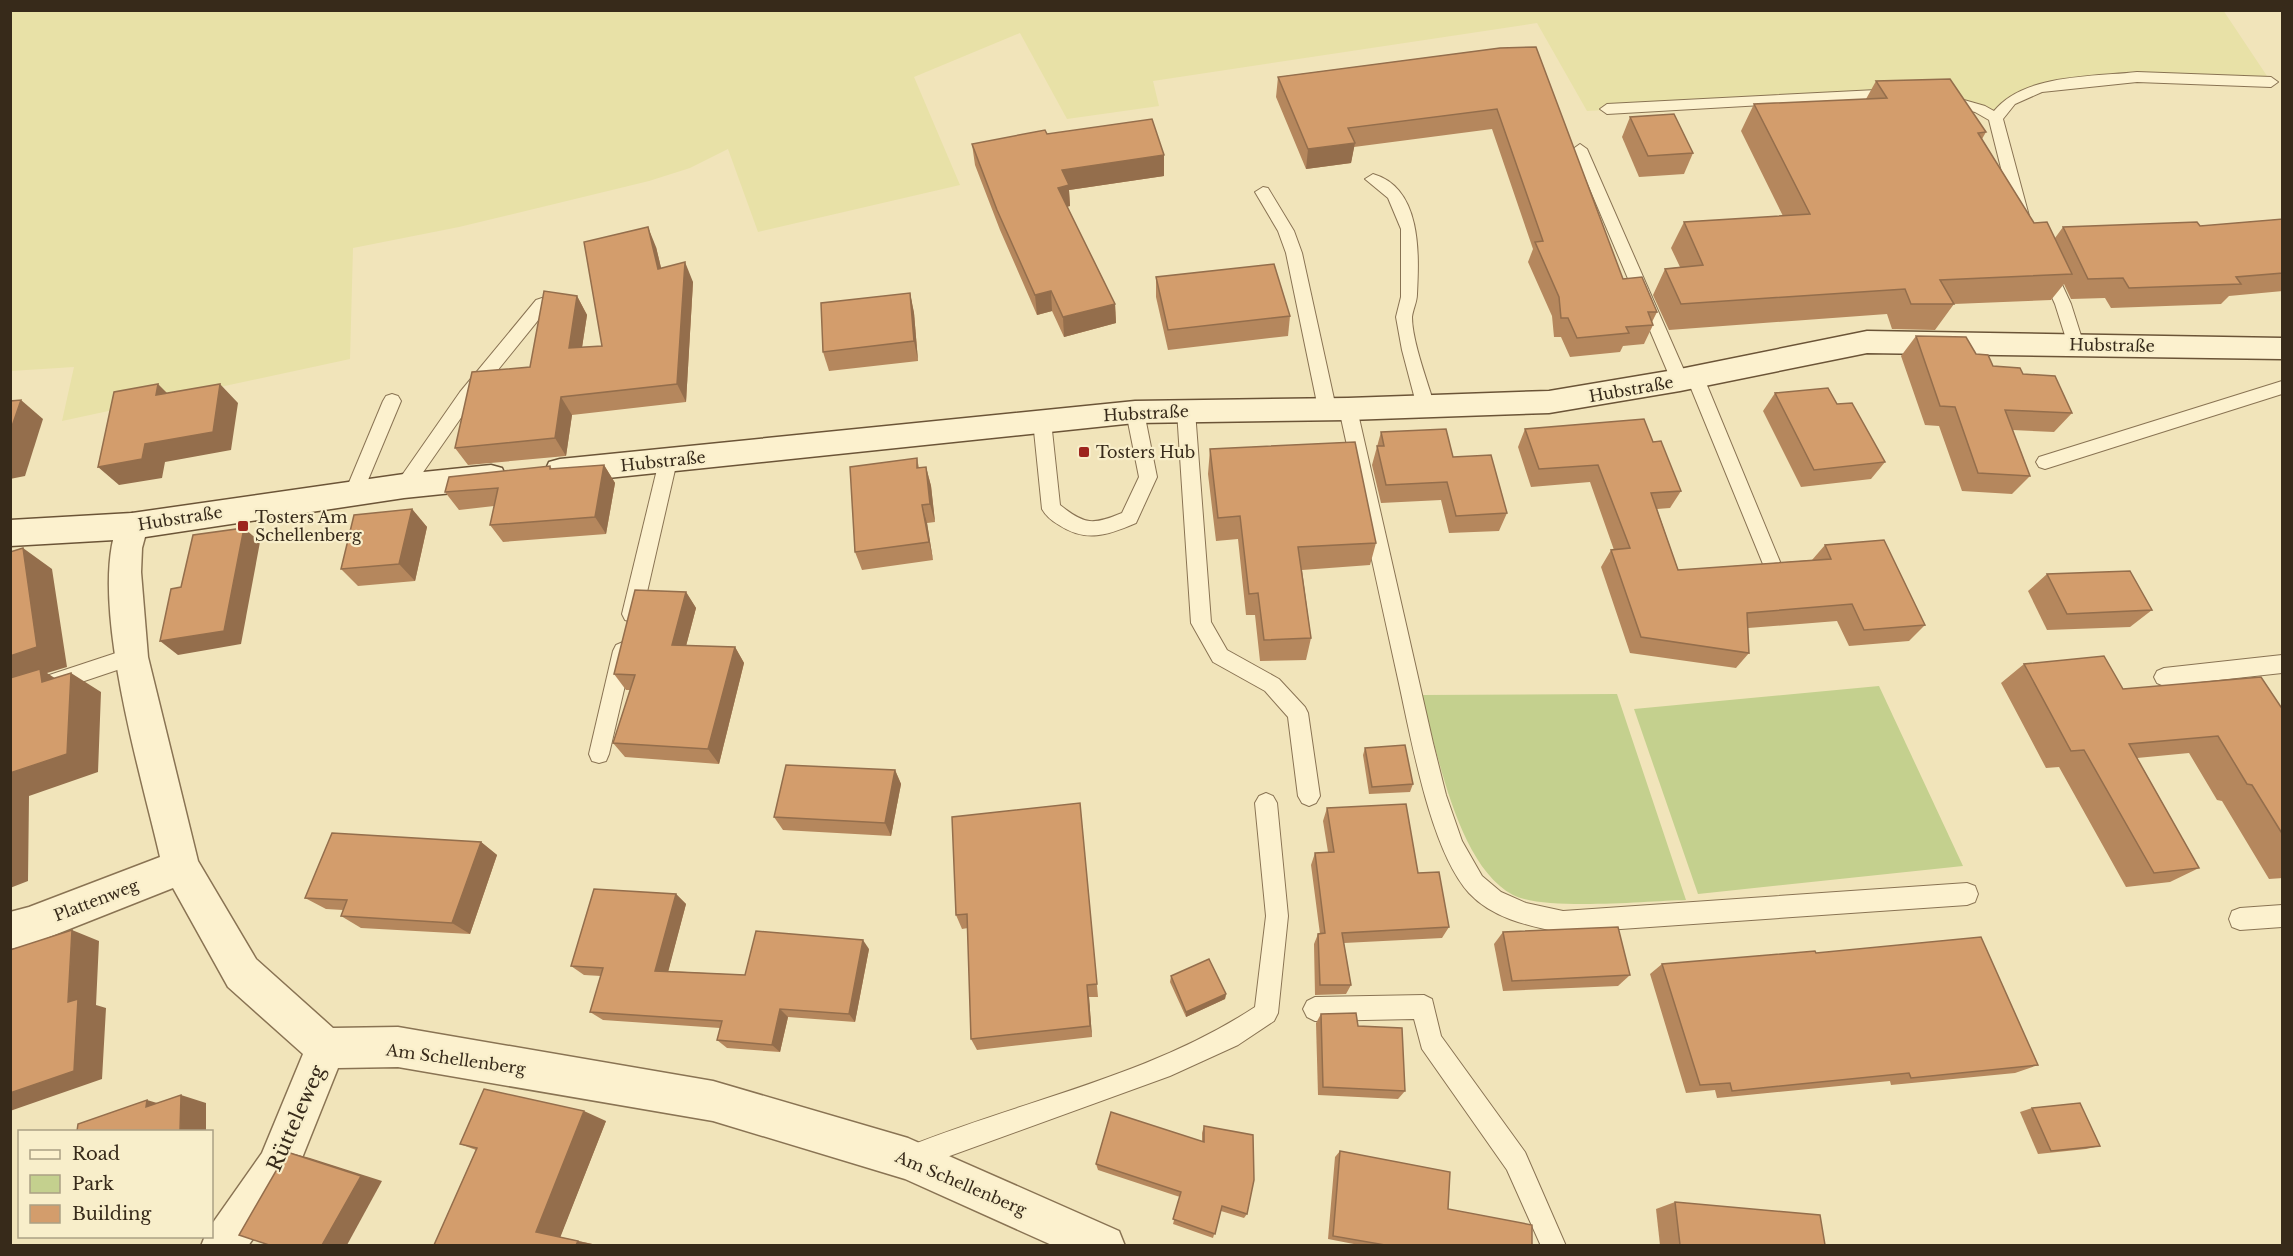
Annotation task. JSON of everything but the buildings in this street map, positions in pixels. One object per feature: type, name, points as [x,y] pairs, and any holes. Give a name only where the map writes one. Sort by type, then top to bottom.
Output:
[{"type":"street","name":"Hubstraße","points":[[10,533],[132,526],[404,486],[1135,412],[1426,407],[1549,402],[1687,379],[1867,342],[2076,345],[2280,353]]},
{"type":"street","points":[[132,526],[126,548],[125,572],[131,657],[181,867],[242,973],[326,1048]]},
{"type":"street","name":"Plattenweg","points":[[10,931],[29,926],[181,867]]},
{"type":"street","name":"Am Schellenberg","points":[[326,1048],[398,1047],[713,1101],[908,1158],[1104,1245]]},
{"type":"street","name":"Rütteleweg","points":[[222,1245],[277,1168],[326,1048]]},
{"type":"lane","points":[[1996,118],[2010,101],[2039,88],[2137,77],[2271,82]]},
{"type":"lane","points":[[1607,109],[1905,95]]},
{"type":"lane","points":[[1929,97],[1952,100],[1980,109],[1996,118],[2021,215],[2026,225]]},
{"type":"lane","points":[[1580,149],[1774,569]]},
{"type":"lane","points":[[1373,179],[1395,195],[1409,230],[1409,297],[1404,317],[1410,350],[1426,407]]},
{"type":"lane","points":[[1263,192],[1286,231],[1294,253],[1391,607],[1441,809],[1454,852],[1475,884],[1508,910],[1563,922],[1968,894]]},
{"type":"lane","points":[[2040,254],[2063,304],[2076,345]]},
{"type":"lane","points":[[404,486],[466,398],[542,304]]},
{"type":"lane","points":[[2045,462],[2283,388]]},
{"type":"lane","points":[[354,492],[392,401]]},
{"type":"lane","points":[[1186,411],[1201,623],[1220,656],[1272,685],[1298,713],[1309,796]]},
{"type":"lane","points":[[1042,421],[1051,509],[1076,528],[1103,530],[1129,518],[1148,477],[1135,412]]},
{"type":"lane","points":[[599,754],[668,460]]},
{"type":"lane","points":[[10,697],[131,657]]},
{"type":"lane","points":[[2164,677],[2283,664]]},
{"type":"lane","points":[[908,1158],[1162,1068],[1230,1037],[1266,1013],[1277,916],[1266,804]]},
{"type":"lane","points":[[2240,919],[2283,916]]},
{"type":"lane","points":[[1315,1009],[1424,1007],[1430,1041],[1516,1161],[1554,1245]]},
{"type":"shaded area","points":[[2223,10],[2271,82],[2137,77],[2039,88],[2010,101],[1996,118],[1952,100],[1894,94],[1587,111],[1537,23],[1153,81],[1159,106],[1067,119],[1020,33],[914,77],[960,185],[758,232],[728,149],[690,168],[649,181],[459,227],[353,248],[350,359],[62,421],[74,367],[11,371],[11,11]]},
{"type":"green space","points":[[1879,686],[1963,866],[1698,894],[1634,709]]},
{"type":"green space","points":[[1617,694],[1686,900],[1571,904],[1528,900],[1513,895],[1494,880],[1477,859],[1464,834],[1452,805],[1421,695]]},
{"type":"place","name":"Tosters Hub","points":[[1084,452]]},
{"type":"place","name":"Tosters Am Schellenberg","points":[[243,526]]}]
